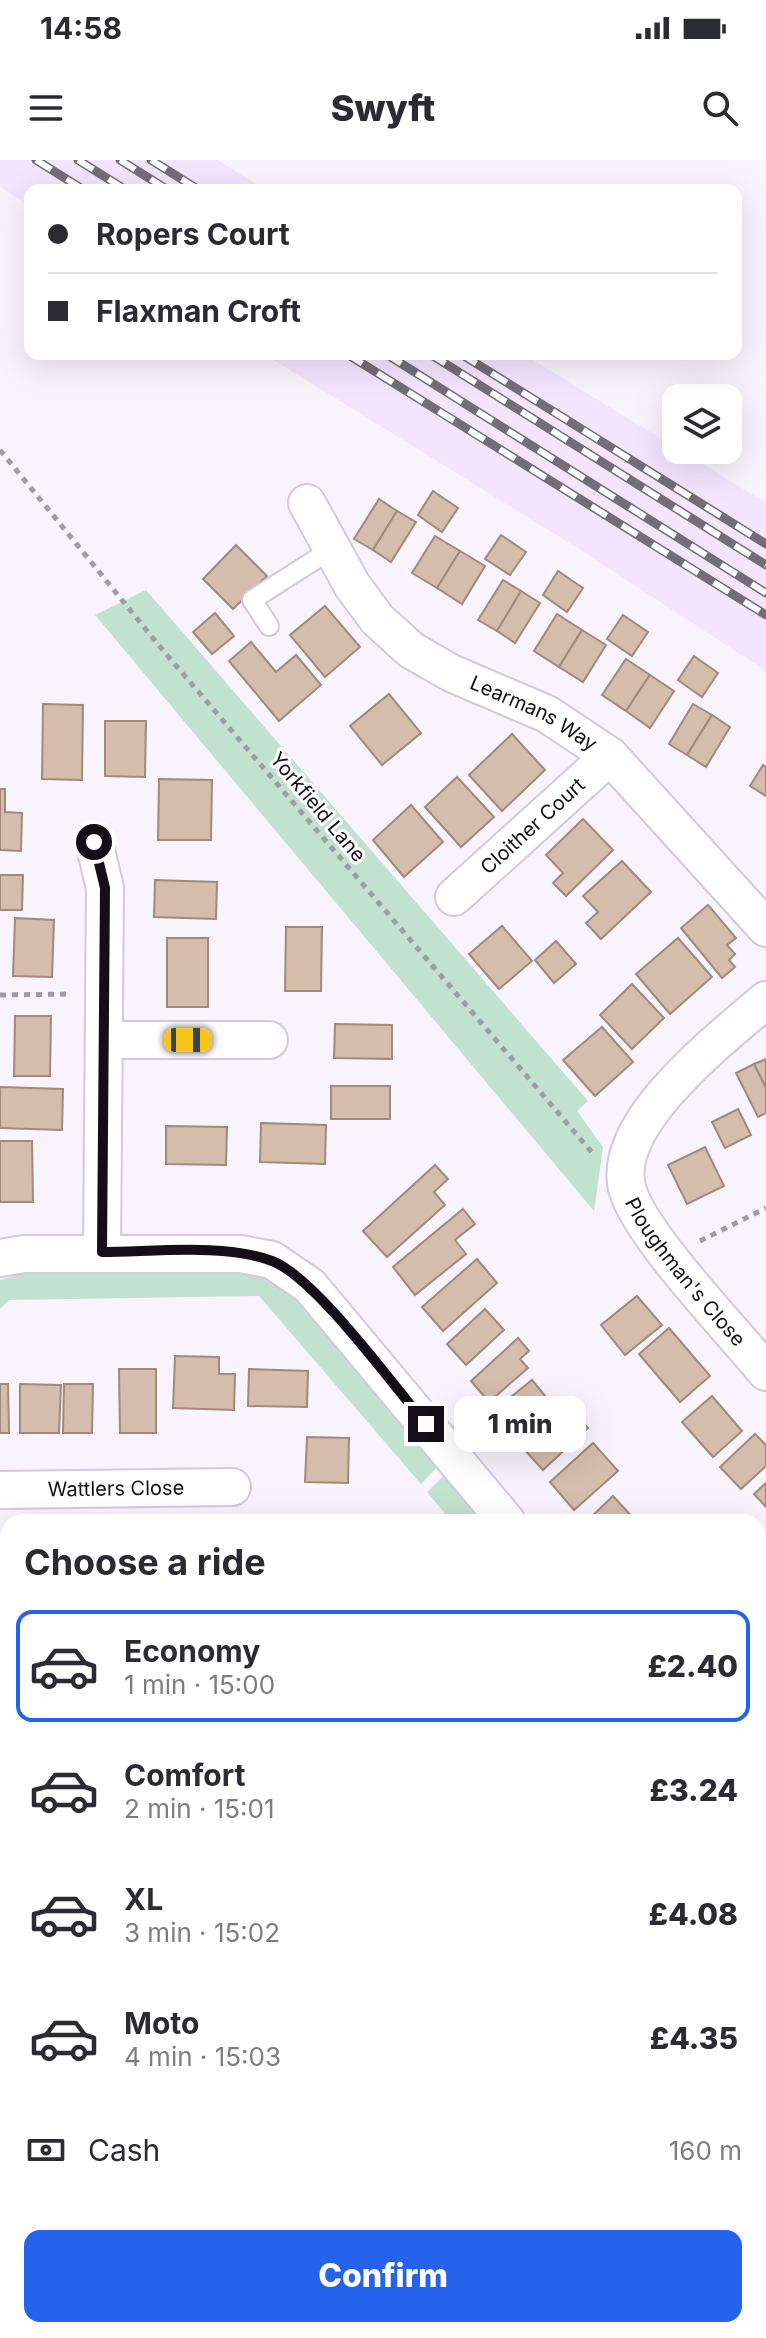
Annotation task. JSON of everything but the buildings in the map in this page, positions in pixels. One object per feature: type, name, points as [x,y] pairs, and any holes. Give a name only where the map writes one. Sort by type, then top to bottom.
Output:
[{"type":"street","name":"Learmans Way","points":[[307,503],[377,619],[411,650],[451,673],[547,714],[610,756],[766,928]]},
{"type":"street","name":"Cloither Court","points":[[454,897],[610,756]]},
{"type":"street","points":[[94,842],[105,888],[102,1252]]},
{"type":"street","points":[[627,1161],[636,1135],[659,1101],[710,1048],[766,1000]]},
{"type":"street","points":[[106,1040],[269,1040]]},
{"type":"street","name":"Ploughman's Close","points":[[627,1161],[627,1189],[632,1200],[670,1256],[766,1372]]},
{"type":"street","points":[[0,1258],[102,1252],[241,1254],[272,1260],[310,1286],[500,1514]]},
{"type":"street","name":"Wattlers Close","points":[[0,1490],[232,1487]]},
{"type":"lane","points":[[269,626],[252,600],[332,549]]},
{"type":"path","name":"Yorkfield Lane","points":[[0,450],[161,648],[594,1156],[627,1161]]},
{"type":"path","points":[[0,995],[106,994]]},
{"type":"path","points":[[670,1256],[766,1208]]},
{"type":"shaded area","points":[[0,160],[218,160],[256,184],[24,184],[24,202],[0,187]]},
{"type":"shaded area","points":[[274,360],[533,360],[662,439],[662,464],[702,464],[766,503],[766,671],[579,549]]},
{"type":"green space","points":[[146,590],[588,1101],[577,1111],[603,1147],[594,1211],[95,615]]},
{"type":"green space","points":[[253,1272],[292,1293],[438,1466],[421,1484],[259,1296],[9,1300],[0,1309],[0,1280],[21,1274]]},
{"type":"green space","points":[[445,1475],[477,1514],[445,1514],[427,1492]]},
{"type":"railway","points":[[36,160],[74,184]]},
{"type":"railway","points":[[78,160],[116,184]]},
{"type":"railway","points":[[120,160],[158,184]]},
{"type":"railway","points":[[151,160],[189,184]]},
{"type":"railway","points":[[357,360],[766,615]]},
{"type":"railway","points":[[396,360],[766,593]]},
{"type":"railway","points":[[440,360],[766,565]]},
{"type":"railway","points":[[471,360],[766,544]]},
{"type":"route","points":[[94,842],[105,888],[102,1252],[211,1252],[272,1260],[310,1286],[426,1424]]}]
